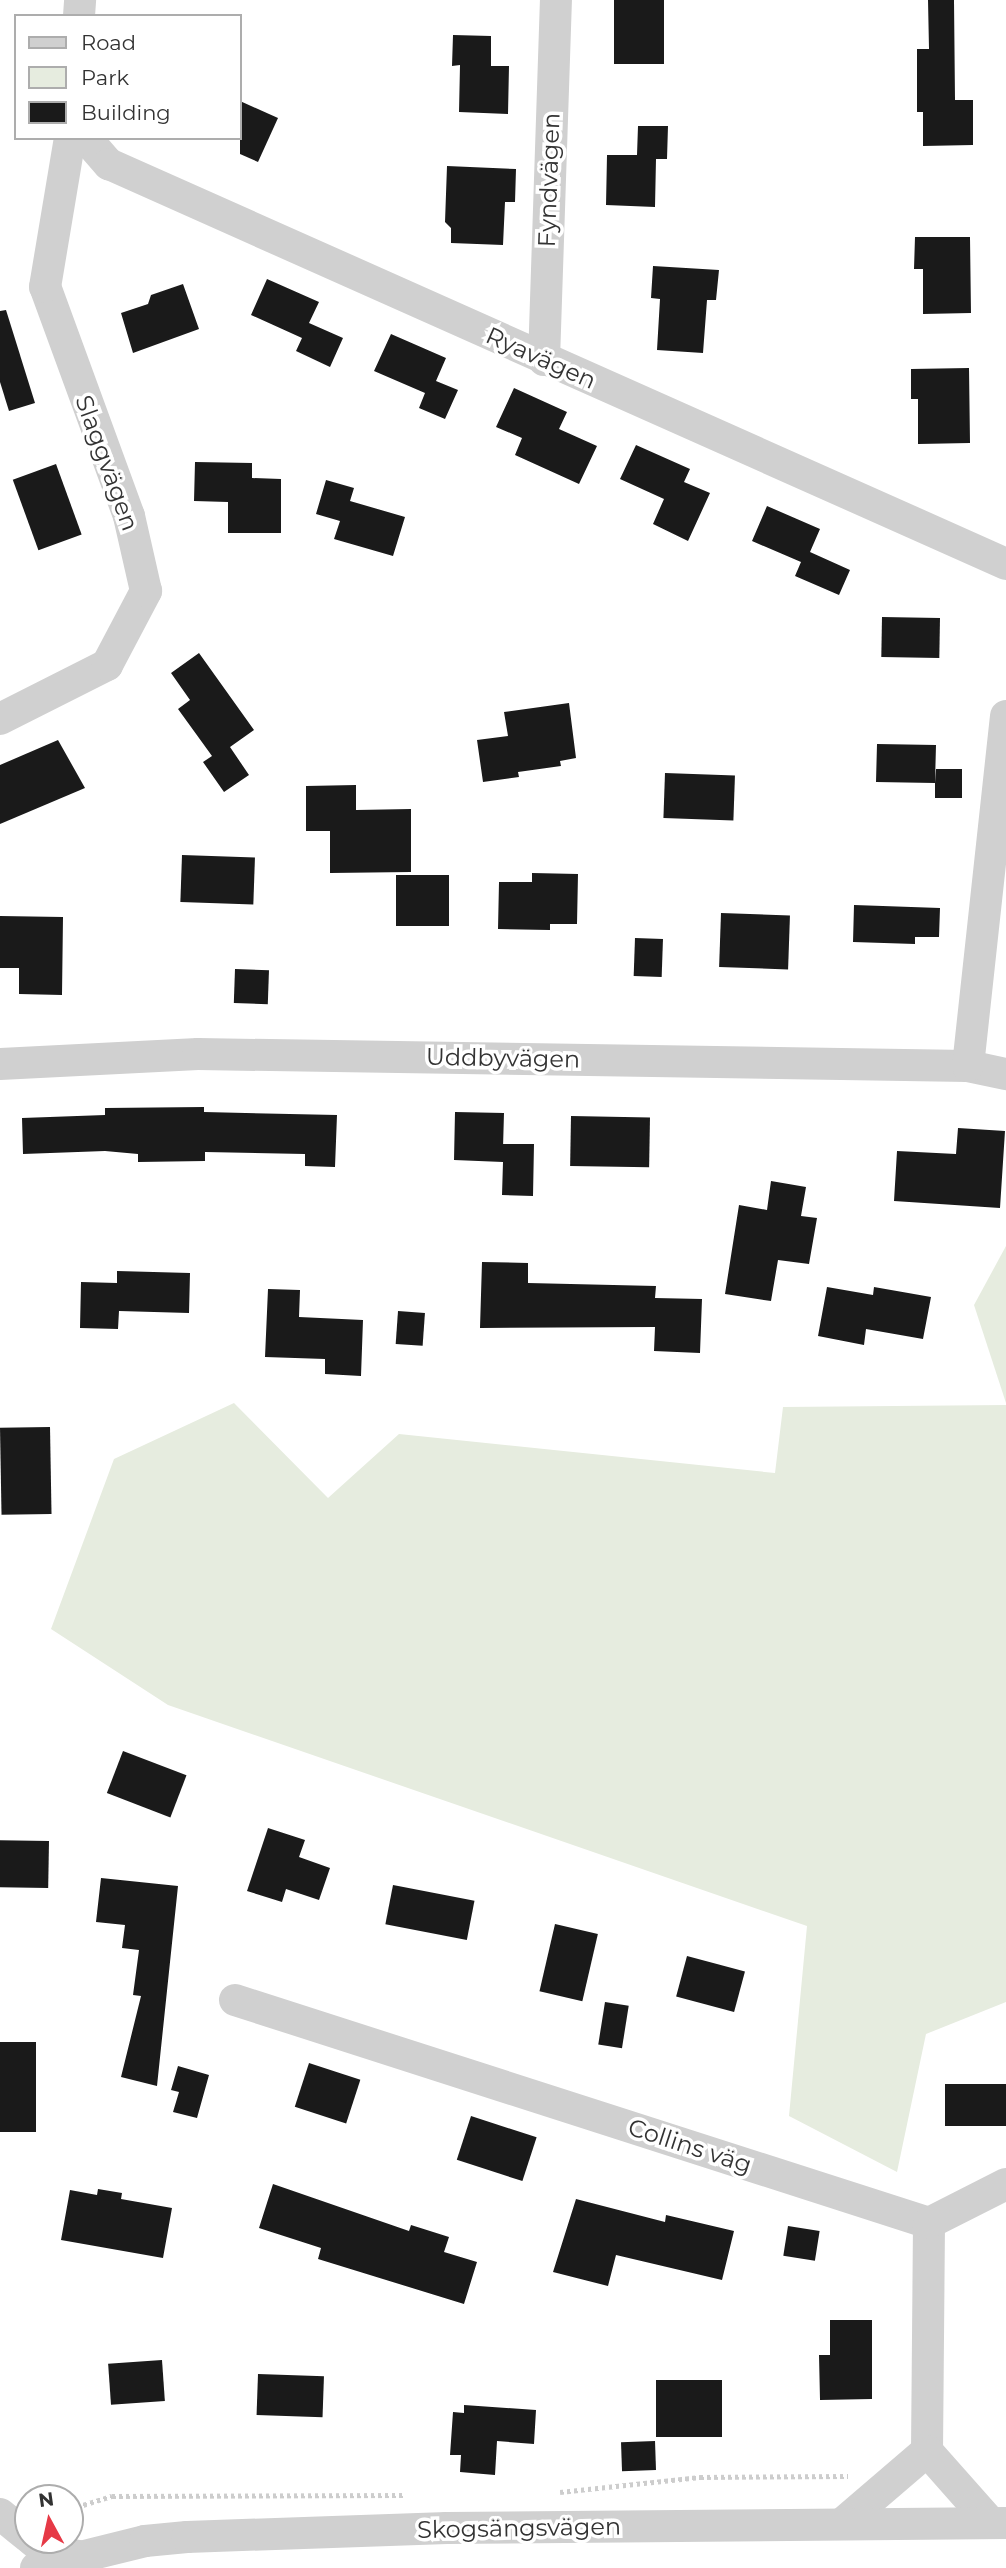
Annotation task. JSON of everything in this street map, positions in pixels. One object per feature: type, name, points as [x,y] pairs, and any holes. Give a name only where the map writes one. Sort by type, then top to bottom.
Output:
[{"type":"street","name":"Fyndvägen","points":[[544,360],[556,0]]},
{"type":"street","name":"Slaggvägen","points":[[0,719],[107,665],[146,590],[129,516],[45,287],[70,140]]},
{"type":"street","name":"Ryavägen","points":[[88,140],[109,164],[1006,564]]},
{"type":"street","points":[[968,1066],[1006,716]]},
{"type":"street","name":"Uddbyvägen","points":[[0,1063],[198,1054],[968,1066],[1006,1074]]},
{"type":"street","name":"Collins väg","points":[[235,2000],[929,2223]]},
{"type":"street","points":[[998,2522],[928,2451],[929,2223],[1006,2184]]},
{"type":"street","points":[[843,2524],[928,2451]]},
{"type":"street","points":[[0,2514],[14,2525]]},
{"type":"street","name":"Skogsängsvägen","points":[[36,2568],[79,2556],[187,2537],[447,2528],[998,2522]]},
{"type":"street","points":[[68,2554],[79,2556]]},
{"type":"path","points":[[548,2494],[700,2477],[853,2476]]},
{"type":"path","points":[[84,2505],[112,2496],[412,2495]]},
{"type":"green space","points":[[1006,1246],[1006,1403],[974,1305]]},
{"type":"green space","points":[[234,1403],[328,1498],[399,1434],[775,1473],[783,1407],[1006,1405],[1006,2002],[926,2034],[897,2172],[789,2116],[807,1926],[168,1705],[51,1629],[114,1459]]},
{"type":"building","points":[[614,0],[664,0],[664,64],[614,64]]},
{"type":"building","points":[[928,0],[954,0],[955,100],[973,100],[973,145],[923,146],[923,112],[917,112],[917,49],[929,49]]},
{"type":"building","points":[[453,35],[491,36],[491,66],[509,66],[508,114],[459,112],[460,65],[452,66]]},
{"type":"building","points":[[242,102],[278,118],[258,162],[240,154]]},
{"type":"building","points":[[638,126],[668,126],[667,159],[656,159],[655,207],[606,205],[607,155],[637,155]]},
{"type":"building","points":[[447,166],[516,169],[515,202],[505,202],[503,245],[451,243],[451,228],[445,222]]},
{"type":"building","points":[[915,237],[970,237],[971,313],[923,314],[923,269],[914,269]]},
{"type":"building","points":[[653,266],[719,270],[716,300],[707,300],[703,353],[657,350],[660,299],[651,298]]},
{"type":"building","points":[[267,279],[319,302],[309,323],[343,338],[330,367],[296,351],[302,338],[251,315]]},
{"type":"building","points":[[183,284],[199,329],[133,353],[121,313],[148,304],[151,295]]},
{"type":"building","points":[[6,310],[35,403],[9,411],[0,382],[0,311]]},
{"type":"building","points":[[391,334],[446,358],[436,381],[458,390],[445,419],[419,408],[425,393],[374,371]]},
{"type":"building","points":[[969,368],[970,443],[918,444],[918,399],[911,399],[911,369]]},
{"type":"building","points":[[514,388],[567,412],[559,429],[597,446],[579,484],[515,455],[522,438],[496,427]]},
{"type":"building","points":[[636,445],[690,469],[684,482],[710,493],[688,541],[653,524],[664,499],[620,479]]},
{"type":"building","points":[[195,462],[252,463],[252,478],[281,479],[281,533],[228,533],[228,502],[194,501]]},
{"type":"building","points":[[56,464],[82,534],[38,550],[13,480]]},
{"type":"building","points":[[326,480],[354,488],[350,501],[405,517],[393,556],[334,539],[340,521],[316,514]]},
{"type":"building","points":[[767,506],[820,529],[810,552],[850,570],[839,595],[795,576],[801,562],[752,541]]},
{"type":"building","points":[[882,617],[940,618],[939,658],[881,657]]},
{"type":"building","points":[[199,653],[254,730],[230,747],[249,775],[224,792],[203,762],[212,756],[178,709],[190,700],[171,673]]},
{"type":"building","points":[[569,703],[576,758],[560,761],[561,766],[518,772],[519,777],[483,782],[477,740],[508,736],[504,712]]},
{"type":"building","points":[[58,740],[85,788],[0,824],[0,765]]},
{"type":"building","points":[[877,744],[936,745],[935,783],[876,782]]},
{"type":"building","points":[[936,769],[962,769],[962,798],[935,798]]},
{"type":"building","points":[[665,773],[735,775],[733,820],[663,818]]},
{"type":"building","points":[[356,785],[356,810],[411,809],[411,872],[330,873],[330,831],[306,831],[306,786]]},
{"type":"building","points":[[182,855],[255,858],[253,905],[180,902]]},
{"type":"building","points":[[532,873],[578,874],[577,924],[550,924],[550,930],[498,929],[499,882],[532,882]]},
{"type":"building","points":[[396,875],[449,875],[449,926],[396,926]]},
{"type":"building","points":[[854,905],[940,908],[939,937],[915,937],[915,944],[853,942]]},
{"type":"building","points":[[721,913],[790,915],[788,969],[719,967]]},
{"type":"building","points":[[0,916],[63,917],[62,995],[19,994],[19,968],[0,968]]},
{"type":"building","points":[[635,938],[663,939],[662,977],[634,976]]},
{"type":"building","points":[[235,969],[269,970],[268,1004],[234,1003]]},
{"type":"building","points":[[204,1107],[204,1112],[337,1115],[335,1167],[305,1166],[305,1154],[205,1152],[205,1161],[138,1162],[138,1154],[105,1151],[23,1154],[22,1118],[105,1115],[105,1108]]},
{"type":"building","points":[[455,1112],[504,1113],[503,1144],[534,1144],[533,1196],[502,1195],[503,1162],[454,1160]]},
{"type":"building","points":[[571,1116],[650,1117],[649,1167],[570,1166]]},
{"type":"building","points":[[958,1128],[1005,1131],[1000,1208],[894,1201],[897,1151],[956,1154]]},
{"type":"building","points":[[771,1181],[806,1187],[801,1216],[817,1218],[809,1264],[778,1260],[771,1301],[725,1294],[739,1205],[767,1210]]},
{"type":"building","points":[[482,1262],[528,1263],[528,1283],[656,1286],[655,1298],[702,1299],[700,1353],[654,1351],[655,1327],[480,1328]]},
{"type":"building","points":[[117,1271],[190,1273],[189,1313],[119,1311],[118,1329],[80,1328],[81,1282],[117,1283]]},
{"type":"building","points":[[827,1287],[873,1295],[874,1287],[931,1297],[923,1339],[866,1329],[864,1345],[818,1336]]},
{"type":"building","points":[[268,1289],[300,1290],[299,1317],[363,1320],[361,1376],[325,1374],[325,1359],[265,1357]]},
{"type":"building","points":[[398,1311],[425,1313],[423,1346],[396,1344]]},
{"type":"building","points":[[50,1427],[52,1514],[2,1515],[0,1428]]},
{"type":"building","points":[[123,1751],[186,1775],[170,1817],[107,1793]]},
{"type":"building","points":[[268,1828],[305,1840],[299,1857],[330,1868],[319,1900],[286,1889],[282,1902],[247,1891]]},
{"type":"building","points":[[0,1840],[49,1841],[48,1888],[0,1887]]},
{"type":"building","points":[[101,1878],[178,1886],[157,2086],[121,2077],[141,1996],[133,1995],[139,1950],[122,1948],[125,1925],[96,1922]]},
{"type":"building","points":[[393,1885],[474,1901],[467,1940],[385,1924]]},
{"type":"building","points":[[555,1924],[598,1934],[582,2001],[539,1991]]},
{"type":"building","points":[[687,1956],[745,1972],[734,2012],[676,1997]]},
{"type":"building","points":[[605,2002],[629,2006],[622,2048],[598,2044]]},
{"type":"building","points":[[0,2042],[36,2042],[36,2132],[0,2132]]},
{"type":"building","points":[[309,2063],[360,2080],[346,2123],[295,2107]]},
{"type":"building","points":[[178,2066],[209,2075],[197,2118],[173,2112],[179,2092],[171,2090]]},
{"type":"building","points":[[945,2084],[1006,2084],[1006,2126],[945,2126]]},
{"type":"building","points":[[471,2116],[537,2137],[522,2181],[457,2160]]},
{"type":"building","points":[[273,2184],[409,2231],[411,2225],[449,2237],[444,2252],[477,2262],[464,2304],[318,2259],[321,2248],[259,2228]]},
{"type":"building","points":[[98,2189],[122,2193],[121,2199],[172,2208],[163,2258],[61,2240],[70,2190],[97,2195]]},
{"type":"building","points":[[576,2199],[665,2222],[666,2215],[734,2231],[722,2280],[616,2255],[608,2286],[553,2272]]},
{"type":"building","points":[[788,2226],[820,2231],[815,2261],[783,2256]]},
{"type":"building","points":[[830,2320],[872,2320],[872,2399],[820,2400],[819,2355],[830,2355]]},
{"type":"building","points":[[162,2360],[165,2401],[111,2405],[108,2364]]},
{"type":"building","points":[[258,2374],[324,2376],[323,2417],[257,2415]]},
{"type":"building","points":[[656,2380],[722,2380],[722,2437],[656,2437]]},
{"type":"building","points":[[464,2405],[536,2410],[534,2444],[497,2441],[495,2475],[460,2472],[461,2455],[450,2455],[453,2412],[464,2413]]},
{"type":"building","points":[[655,2441],[656,2470],[622,2471],[621,2442]]}]
